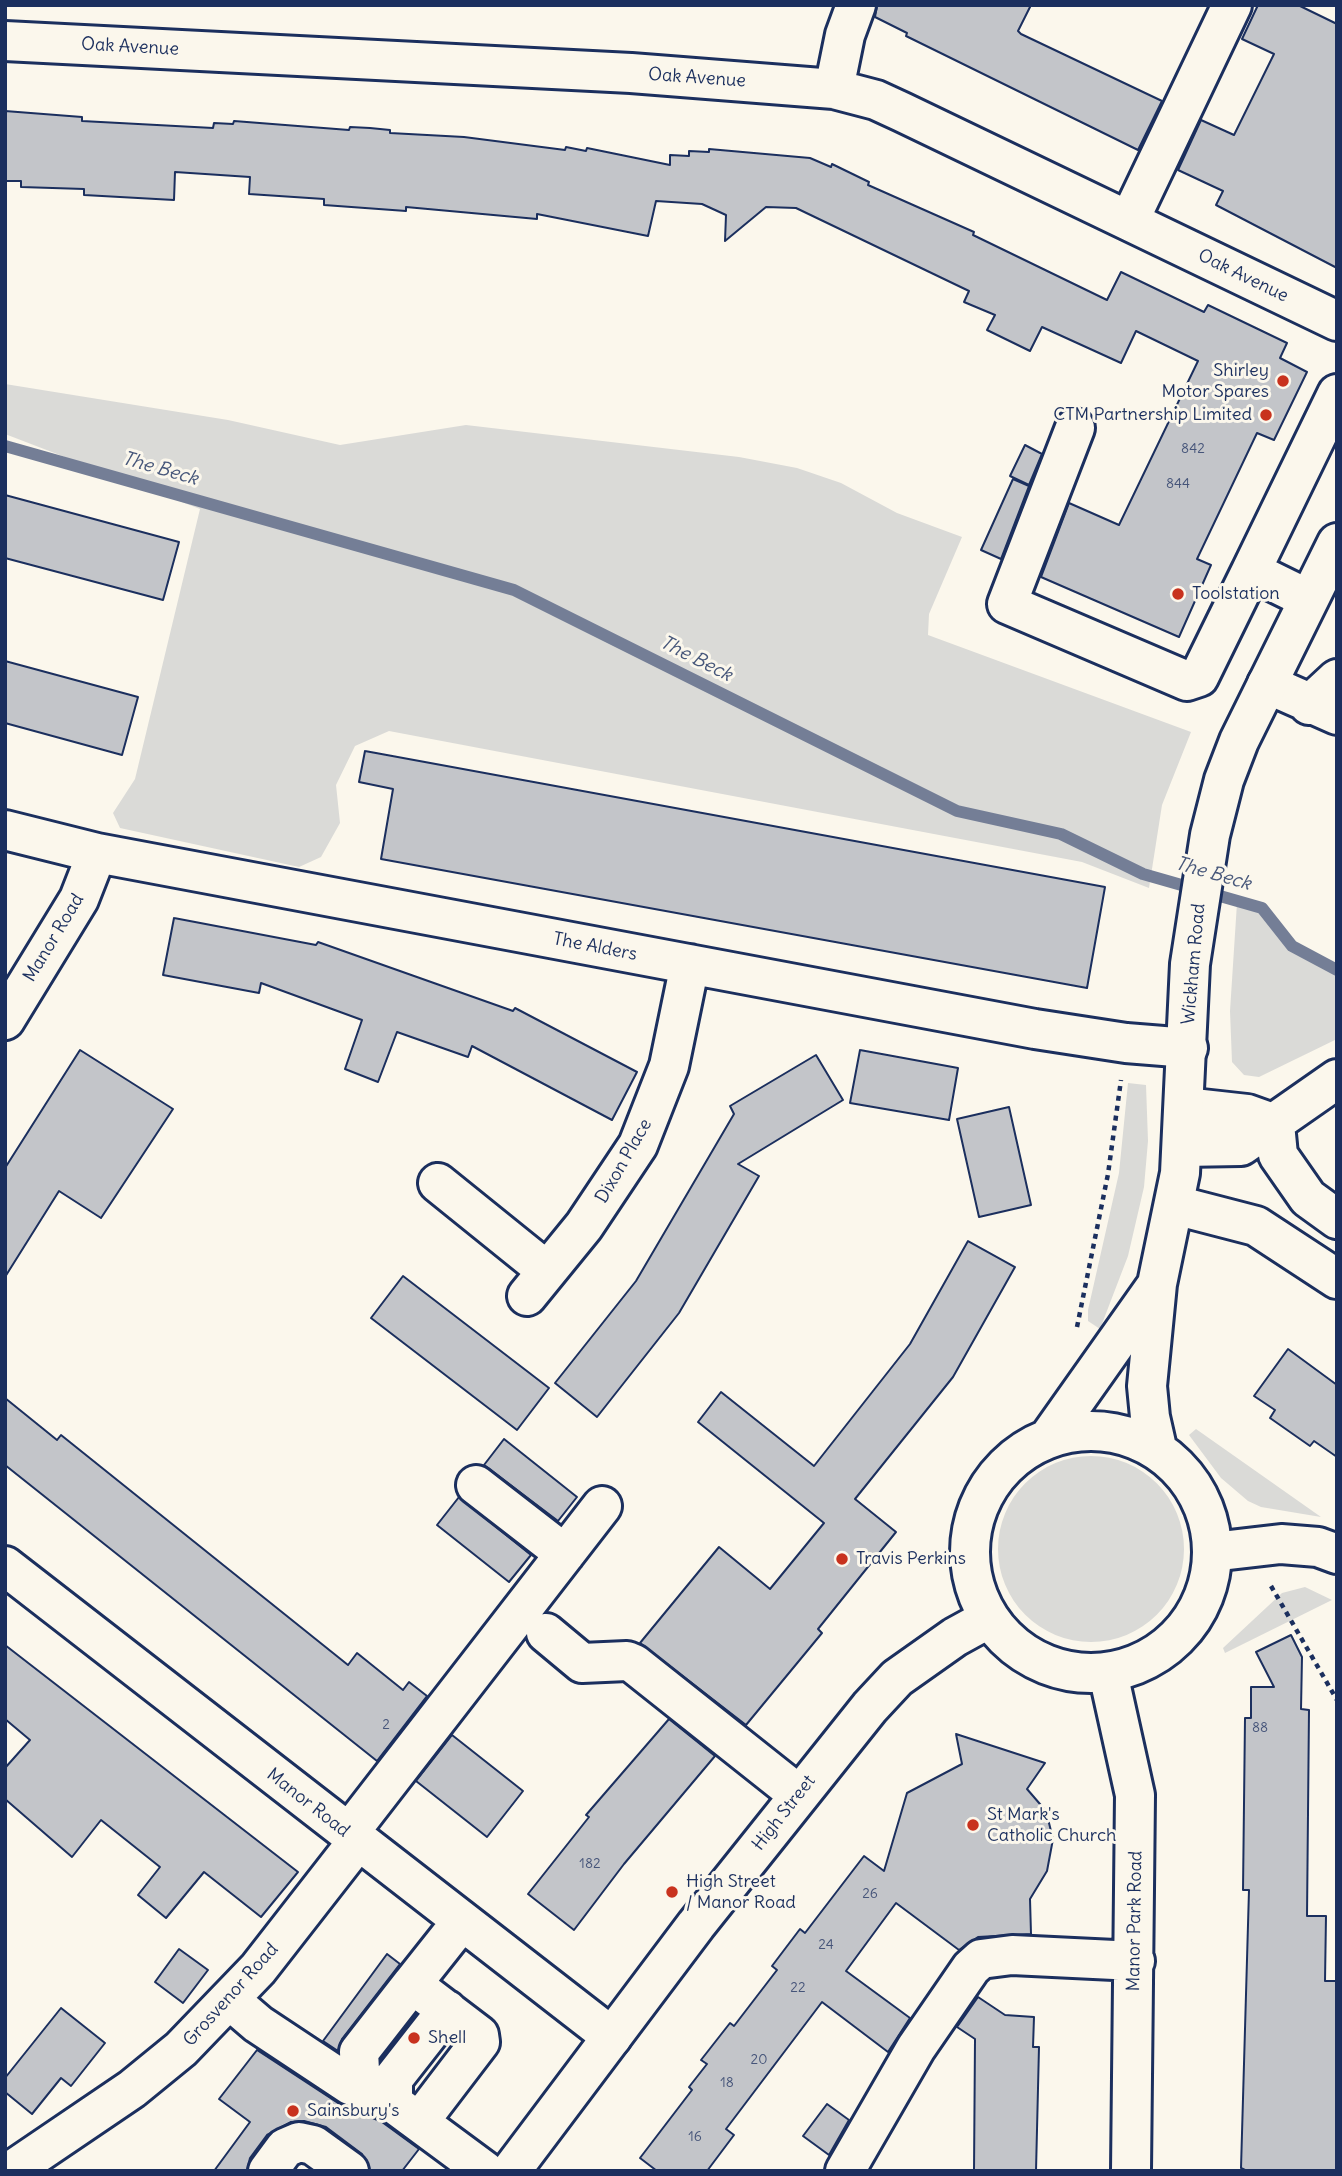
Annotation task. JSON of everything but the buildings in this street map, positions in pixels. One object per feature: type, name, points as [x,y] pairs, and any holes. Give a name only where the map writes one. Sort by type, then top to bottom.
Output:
[{"type":"main road","points":[[834,89],[845,35],[856,5]]},
{"type":"main road","points":[[1129,221],[1233,5]]},
{"type":"main road","name":"Oak Avenue","points":[[5,41],[572,70],[834,89],[876,100],[1337,321]]},
{"type":"main road","points":[[1075,428],[1007,604],[1187,681],[1199,677],[1337,394]]},
{"type":"main road","name":"Wickham Road","points":[[1157,1448],[1147,1386],[1157,1284],[1175,1205],[1182,1147],[1194,922],[1206,858],[1224,780],[1267,684],[1337,543]]},
{"type":"main road","points":[[1251,571],[1308,599]]},
{"type":"main road","points":[[1267,684],[1323,710],[1337,679]]},
{"type":"main road","name":"The Alders","points":[[5,830],[97,853],[690,964],[1126,1044],[1188,1048]]},
{"type":"main road","name":"Manor Road","points":[[5,1020],[79,899],[97,853]]},
{"type":"main road","name":"Dixon Place","points":[[438,1183],[537,1284],[612,1187],[638,1144],[669,1066],[690,964]]},
{"type":"main road","points":[[1182,1147],[1241,1146],[1337,1079]]},
{"type":"main road","points":[[1184,1107],[1247,1114],[1275,1124]]},
{"type":"main road","points":[[1275,1124],[1278,1156],[1308,1198],[1337,1219]]},
{"type":"main road","points":[[1175,1205],[1256,1226],[1337,1279]]},
{"type":"main road","name":"Wickham Road","points":[[1050,1436],[1157,1284]]},
{"type":"main road","points":[[1083,1429],[1108,1430],[1157,1448],[1180,1469],[1199,1497],[1210,1522],[1210,1581],[1200,1608],[1180,1634],[1154,1655],[1108,1673],[1083,1673],[1046,1665],[1020,1653],[986,1620],[974,1591],[970,1566],[980,1508],[996,1478],[1022,1452],[1050,1436],[1083,1429]]},
{"type":"main road","points":[[476,1485],[565,1554]]},
{"type":"main road","name":"Grosvenor Road","points":[[11,2171],[56,2159],[162,2065],[230,2000],[601,1506]]},
{"type":"main road","points":[[1212,1552],[1255,1546],[1301,1545],[1337,1554]]},
{"type":"main road","name":"Manor Road","points":[[5,1566],[352,1838],[612,2037]]},
{"type":"main road","name":"High Street","points":[[511,2171],[799,1795],[870,1707],[897,1678],[955,1637],[986,1620]]},
{"type":"main road","points":[[546,1633],[582,1663],[627,1661],[635,1664],[799,1795]]},
{"type":"main road","name":"Manor Park Road","points":[[1108,1673],[1135,1795],[1131,2171]]},
{"type":"main road","points":[[391,2104],[359,2052],[462,1921]]},
{"type":"main road","points":[[845,2171],[916,2048],[971,1968],[981,1959],[1012,1955],[1135,1961]]},
{"type":"main road","points":[[391,2104],[480,2042],[479,2035],[412,1984]]},
{"type":"main road","points":[[230,2000],[312,2060],[391,2104],[485,2171]]},
{"type":"main road","points":[[268,2171],[285,2148],[299,2142],[313,2146],[349,2171]]},
{"type":"path","points":[[1100,1366],[1077,1334],[1077,1323],[1108,1174],[1126,1044]]},
{"type":"path","points":[[1255,1546],[1276,1599],[1337,1700]]},
{"type":"shaded area","points":[[5,384],[228,420],[340,445],[466,425],[739,457],[797,468],[841,483],[897,513],[962,537],[929,614],[928,635],[1191,732],[1162,805],[1149,888],[1082,862],[389,731],[355,746],[336,785],[340,823],[321,857],[299,867],[120,828],[113,813],[135,779],[200,509],[5,434]]},
{"type":"shaded area","points":[[1237,903],[1263,912],[1286,947],[1337,973],[1337,1039],[1259,1077],[1244,1075],[1232,1062],[1230,1011]]},
{"type":"shaded area","points":[[1128,1083],[1146,1085],[1148,1141],[1144,1187],[1128,1256],[1100,1329],[1088,1321],[1088,1310],[1119,1173]]},
{"type":"shaded area","points":[[1196,1429],[1321,1517],[1261,1507],[1248,1501],[1221,1478],[1189,1435]]},
{"type":"shaded area","points":[[1091,1456],[1127,1463],[1143,1471],[1157,1483],[1169,1497],[1177,1513],[1184,1549],[1177,1585],[1169,1601],[1157,1615],[1143,1627],[1127,1635],[1091,1642],[1055,1635],[1039,1627],[1025,1615],[1013,1601],[1005,1585],[998,1549],[1005,1513],[1013,1497],[1025,1483],[1039,1471],[1055,1463]]},
{"type":"shaded area","points":[[1305,1587],[1332,1600],[1225,1653],[1223,1648],[1282,1593]]},
{"type":"waterway","name":"The Beck","points":[[5,446],[514,590],[957,811],[1061,834],[1143,874],[1262,908],[1292,946],[1337,970]]},
{"type":"place","name":"Shirley Motor Spares","points":[[1283,381]]},
{"type":"place","name":"CTM Partnership Limited","points":[[1266,415]]},
{"type":"place","name":"Toolstation","points":[[1178,594]]},
{"type":"place","name":"Travis Perkins","points":[[842,1559]]},
{"type":"place","name":"St Mark's Catholic Church","points":[[973,1825]]},
{"type":"place","name":"High Street / Manor Road","points":[[672,1892]]},
{"type":"place","name":"Shell","points":[[414,2038]]},
{"type":"place","name":"Sainsbury's","points":[[293,2111]]}]
